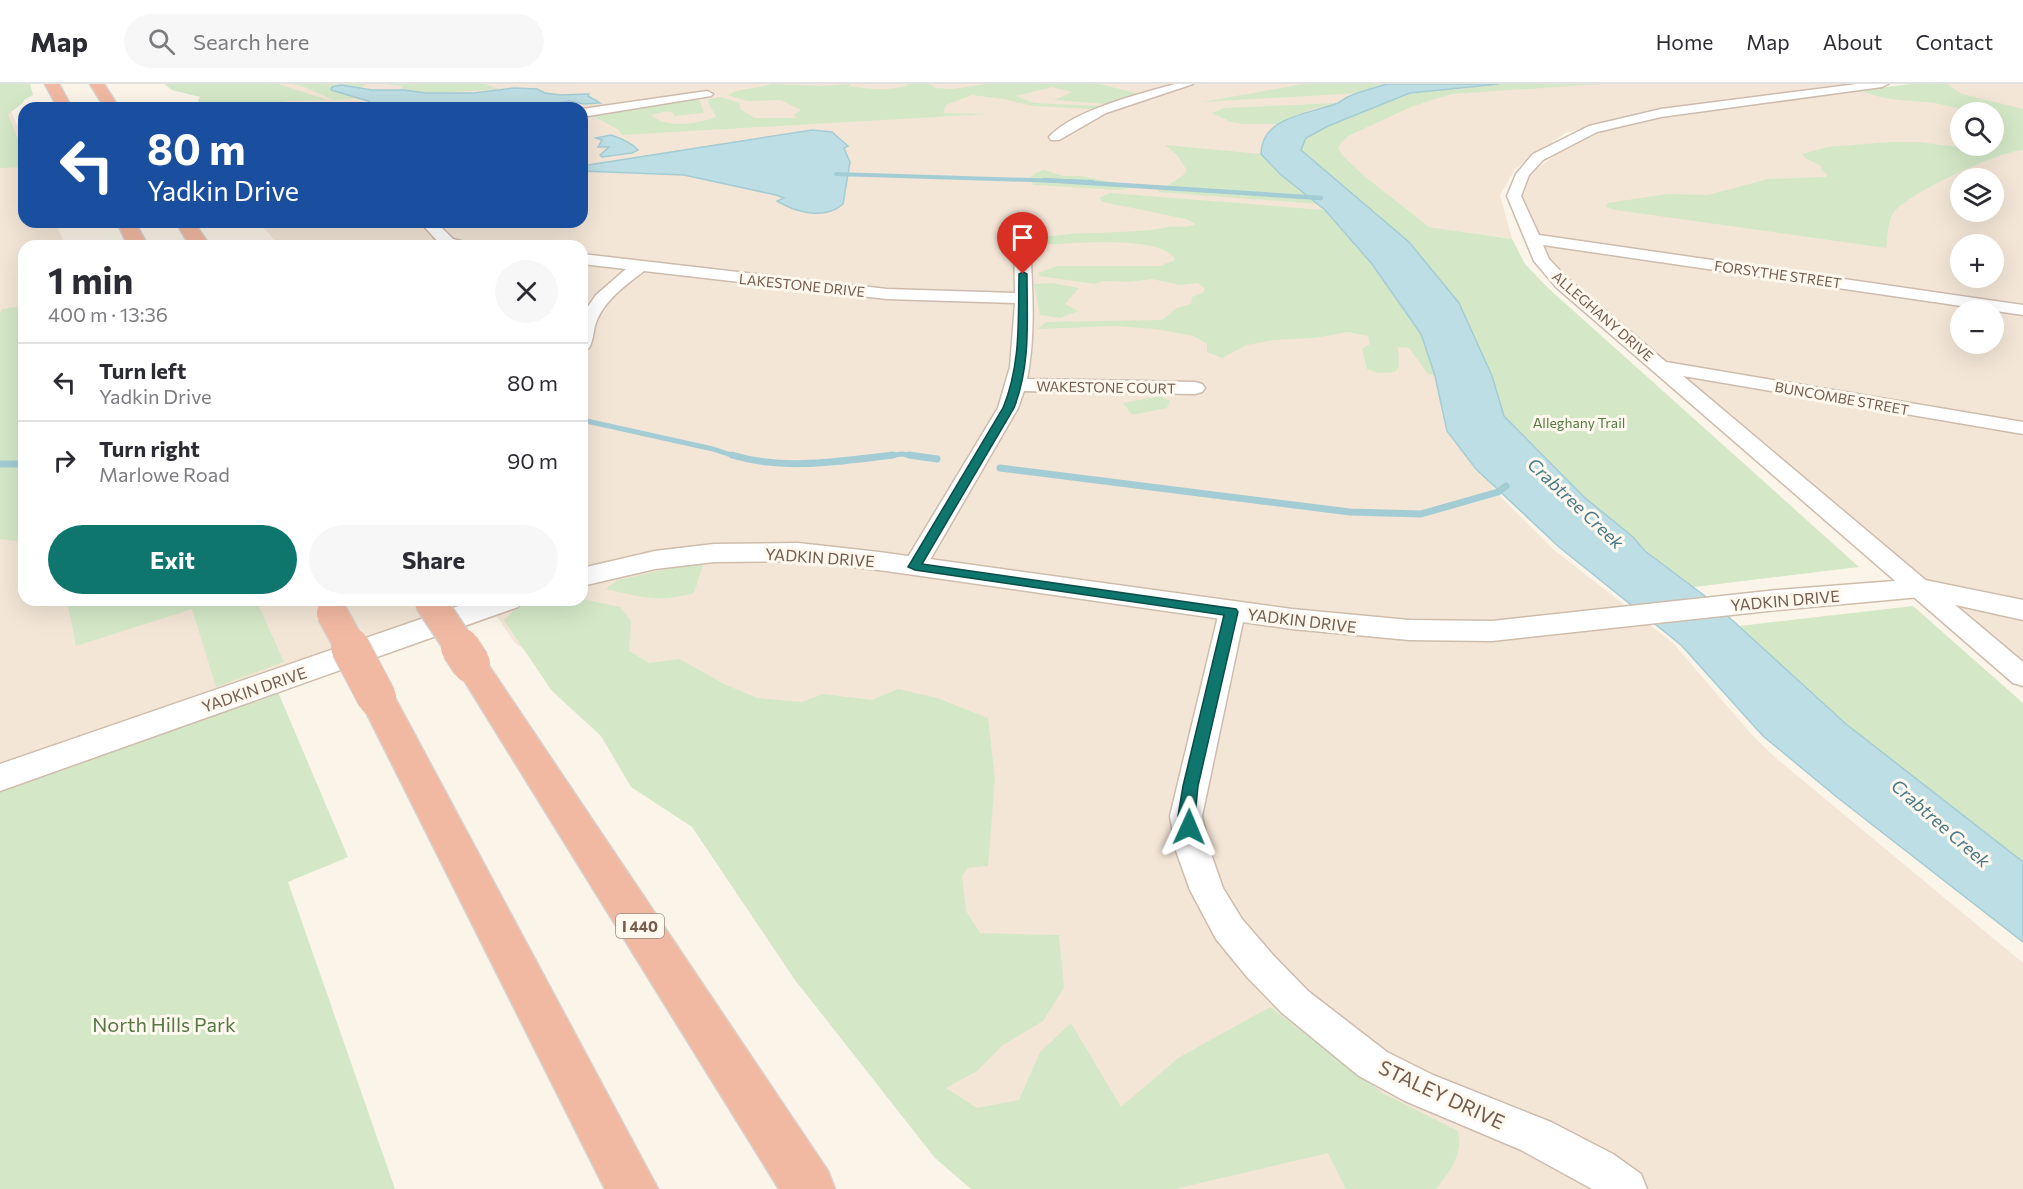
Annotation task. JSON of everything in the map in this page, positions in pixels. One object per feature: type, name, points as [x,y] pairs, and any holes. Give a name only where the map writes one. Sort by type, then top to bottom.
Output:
[{"type":"highway","points":[[52,84],[62,102]]},
{"type":"highway","points":[[97,84],[108,102]]},
{"type":"highway","points":[[329,606],[632,1189]]},
{"type":"highway","name":"I 440","points":[[433,606],[809,1189]]},
{"type":"street","points":[[1055,137],[1077,121],[1117,104],[1187,84]]},
{"type":"street","name":"ALLEGHANY DRIVE","points":[[1882,84],[1661,113],[1593,129],[1538,157],[1523,174],[1514,196],[1542,261],[1562,283],[2023,677]]},
{"type":"street","points":[[588,112],[707,94],[667,88]]},
{"type":"street","points":[[434,228],[445,240]]},
{"type":"street","name":"FORSYTHE STREET","points":[[1532,239],[2023,310]]},
{"type":"street","points":[[915,567],[1008,408],[1018,385],[1023,358],[1022,241]]},
{"type":"street","name":"LAKESTONE DRIVE","points":[[588,260],[887,294],[1023,298]]},
{"type":"street","points":[[588,327],[596,305],[608,291],[640,266]]},
{"type":"street","name":"BUNCOMBE STREET","points":[[1662,367],[2023,428]]},
{"type":"street","name":"WAKESTONE COURT","points":[[1018,385],[1195,388]]},
{"type":"street","name":"YADKIN DRIVE","points":[[588,576],[655,560],[714,553],[798,552],[1232,612],[1358,627],[1409,630],[1492,631],[1777,600],[1920,588],[2023,610]]},
{"type":"street","name":"YADKIN DRIVE","points":[[0,778],[490,606]]},
{"type":"street","name":"STALEY DRIVE","points":[[1232,612],[1186,816],[1193,850],[1207,890],[1229,929],[1260,966],[1295,1002],[1373,1064],[1419,1088],[1536,1136],[1598,1168],[1626,1189]]},
{"type":"shaded area","points":[[0,84],[18,128],[18,228],[58,228],[63,240],[18,240],[18,606],[588,606],[588,240],[274,240],[264,228],[588,228],[588,102],[230,102],[255,84],[1388,84],[1350,95],[1337,103],[1439,84],[1876,84],[1646,113],[1565,133],[1515,169],[1500,195],[1512,239],[1429,227],[1280,174],[1319,204],[1341,228],[1421,334],[1435,376],[1447,431],[1501,497],[1553,549],[1673,643],[1753,736],[1777,759],[2023,963],[2023,1189],[993,1189],[671,771],[554,671],[515,643],[496,615],[0,790]]},
{"type":"shaded area","points":[[1911,84],[2023,84],[2023,664],[1552,263],[1522,199],[1528,176],[1572,141],[1655,117]]},
{"type":"green space","points":[[0,84],[30,84],[33,95],[23,102],[18,102],[18,107],[8,114],[18,140],[18,167],[0,168]]},
{"type":"green space","points":[[164,84],[278,84],[328,100],[198,102],[200,97],[172,90]]},
{"type":"green space","points":[[292,84],[367,84],[362,86],[361,98],[334,100]]},
{"type":"green space","points":[[384,84],[484,84],[500,89],[435,93],[400,89],[403,86]]},
{"type":"green space","points":[[772,84],[823,86],[850,84],[849,86],[893,89],[908,85],[906,84],[929,84],[936,88],[952,89],[986,84],[1099,84],[1140,94],[1107,104],[1054,100],[1072,92],[1052,87],[1016,96],[1034,103],[1101,106],[1095,109],[1033,106],[972,95],[946,105],[943,113],[987,114],[622,135],[619,130],[595,117],[595,115],[663,101],[690,100],[700,101],[704,113],[674,116],[673,113],[667,111],[651,115],[673,124],[700,122],[716,117],[708,102],[709,99],[721,97],[740,103],[740,109],[755,118],[797,118],[793,115],[801,110],[780,100],[748,101],[727,95]]},
{"type":"green space","points":[[1303,84],[1388,84],[1361,93],[1203,102]]},
{"type":"green space","name":"Alleghany Trail","points":[[1418,84],[1602,84],[1452,94],[1413,106],[1348,136],[1338,147],[1342,155],[1363,175],[1429,227],[1512,239],[1525,264],[1547,287],[1859,567],[1661,591],[1461,372],[1304,174],[1292,132]]},
{"type":"green space","points":[[1911,84],[1947,84],[1962,94],[1995,102],[1950,102],[1950,106],[1887,98],[1860,90]]},
{"type":"green space","points":[[1337,103],[1306,111],[1282,124],[1231,122],[1212,113],[1224,108]]},
{"type":"green space","points":[[2004,104],[2023,109],[2023,150],[2004,154]]},
{"type":"green space","points":[[1918,142],[1950,146],[1950,156],[1998,156],[1969,168],[1950,168],[1950,176],[1903,204],[1892,216],[1886,248],[1606,207],[1608,203],[1667,194],[1708,195],[1768,179],[1826,177],[1827,174],[1822,171],[1821,166],[1802,154],[1827,147]]},
{"type":"green space","points":[[1165,145],[1261,154],[1280,174],[1319,204],[1158,192],[1185,174],[1186,169],[1177,155]]},
{"type":"green space","points":[[1044,170],[1063,176],[1081,176],[1135,187],[1120,190],[1034,185],[1029,179],[1035,173]]},
{"type":"green space","points":[[1110,193],[1325,210],[1372,264],[1421,334],[1435,376],[1428,374],[1409,348],[1398,347],[1399,366],[1395,372],[1378,373],[1367,369],[1362,349],[1370,344],[1368,336],[1348,332],[1247,345],[1222,358],[1207,352],[1207,344],[1194,336],[1155,329],[1115,326],[1037,329],[1046,322],[1162,320],[1177,308],[1191,304],[1192,297],[1203,293],[1205,289],[1198,283],[1180,285],[1152,279],[1128,282],[1104,281],[1095,284],[1040,276],[1038,273],[1057,266],[1160,266],[1175,260],[1167,252],[1134,244],[1091,242],[1040,245],[1036,243],[1035,239],[1052,236],[1151,230],[1195,224],[1186,219],[1103,202],[1099,198]]},
{"type":"green space","points":[[1052,283],[1079,288],[1065,304],[1078,311],[1060,318],[1040,315],[1034,284]]},
{"type":"green space","points":[[18,307],[18,541],[0,539],[0,314],[2,309]]},
{"type":"green space","points":[[1160,396],[1170,401],[1167,408],[1132,415],[1123,403]]},
{"type":"green space","points":[[685,565],[703,565],[694,593],[660,598],[605,589],[618,580]]},
{"type":"green space","points":[[588,600],[620,607],[631,621],[629,651],[649,663],[680,659],[724,684],[757,698],[802,702],[823,694],[872,700],[898,689],[937,698],[988,718],[995,779],[988,866],[968,868],[962,876],[966,911],[980,933],[1059,935],[1064,988],[1043,1021],[1003,1045],[977,1071],[946,1088],[977,1108],[1019,1100],[1040,1052],[1071,1023],[1121,1107],[1178,1058],[1270,1007],[1384,1094],[1458,1131],[1459,1148],[1454,1163],[1436,1189],[1346,1189],[1328,1153],[1175,1189],[971,1189],[935,1158],[795,980],[692,827],[631,787],[601,736],[552,691],[504,620],[518,607],[588,606]]},
{"type":"green space","points":[[68,606],[259,606],[284,662],[216,687],[192,609],[76,646]]},
{"type":"green space","points":[[1913,606],[2023,703],[2023,905],[1705,630]]},
{"type":"green space","name":"North Hills Park","points":[[278,692],[348,857],[288,882],[395,1189],[0,1189],[0,790]]},
{"type":"water","name":"Crabtree Creek","points":[[1387,84],[1499,84],[1410,93],[1328,126],[1306,138],[1301,150],[1409,242],[1459,303],[1492,376],[1504,416],[1584,497],[1633,537],[1645,551],[1709,599],[1846,724],[2023,862],[2023,942],[1838,798],[1763,736],[1681,645],[1559,547],[1476,469],[1447,431],[1435,376],[1421,334],[1372,264],[1325,210],[1280,174],[1261,154],[1263,141],[1278,124],[1289,118],[1338,103],[1354,94]]},
{"type":"water","points":[[341,85],[372,90],[426,93],[474,93],[514,88],[537,89],[545,93],[560,95],[589,94],[588,96],[600,103],[570,101],[369,102],[331,90],[332,87]]},
{"type":"water","points":[[812,130],[832,132],[848,146],[844,148],[850,162],[843,204],[828,212],[819,213],[793,209],[777,201],[784,198],[776,195],[684,175],[588,171],[588,165]]},
{"type":"water","points":[[611,135],[626,141],[638,150],[602,157],[600,155],[609,147],[598,147],[602,140],[596,138]]},
{"type":"waterway","points":[[836,174],[1058,181]]},
{"type":"waterway","points":[[1044,180],[1058,181]]},
{"type":"waterway","points":[[1058,181],[1093,182]]},
{"type":"waterway","points":[[1058,181],[1321,198]]},
{"type":"waterway","points":[[588,421],[713,449],[737,457]]},
{"type":"waterway","points":[[881,457],[902,454],[920,457]]},
{"type":"waterway","points":[[732,455],[752,460],[792,464],[893,455]]},
{"type":"waterway","points":[[909,455],[937,459]]},
{"type":"waterway","points":[[0,464],[18,464]]},
{"type":"waterway","points":[[1000,468],[1350,512],[1421,514],[1498,492],[1506,486]]},
{"type":"route","points":[[1023,274],[1023,358],[1018,385],[1008,408],[976,459],[915,567],[1232,612],[1191,786],[1186,816],[1189,827]]}]
